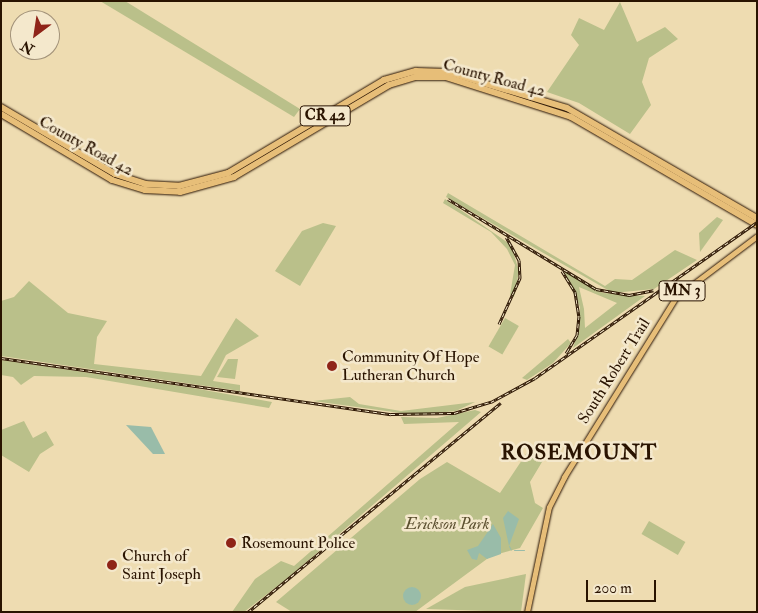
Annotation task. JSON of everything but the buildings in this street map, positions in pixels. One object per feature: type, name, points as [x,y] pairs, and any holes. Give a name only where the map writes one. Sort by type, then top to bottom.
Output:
[{"type":"highway","name":"County Road 42","points":[[1,107],[115,174],[146,184],[178,186],[228,173],[384,80],[416,71],[447,72],[567,108],[757,218]]},
{"type":"highway","name":"County Road 42","points":[[1,114],[116,181],[145,190],[180,192],[234,177],[389,84],[414,77],[446,78],[571,117],[757,224]]},
{"type":"main road","name":"South Robert Trail","points":[[527,612],[549,507],[576,456],[676,297],[757,236]]},
{"type":"green space","points":[[100,1],[125,1],[300,109],[294,117]]},
{"type":"green space","points":[[620,2],[637,42],[665,27],[678,39],[649,58],[642,82],[651,105],[630,134],[579,103],[547,92],[579,45],[571,35],[579,18],[604,30]]},
{"type":"green space","points":[[448,193],[605,286],[615,279],[632,280],[675,250],[697,260],[654,289],[613,293],[446,197]]},
{"type":"green space","points":[[445,199],[511,245],[519,271],[514,297],[510,295],[515,265],[507,249],[491,232],[443,203]]},
{"type":"green space","points":[[717,217],[723,220],[700,252],[699,233]]},
{"type":"green space","points":[[323,223],[336,226],[300,286],[275,271],[302,231]]},
{"type":"green space","points":[[563,270],[603,293],[645,296],[573,348],[579,330],[580,307]],"holes":[[[579,287],[617,303],[585,328],[584,309]]]},
{"type":"green space","points":[[29,281],[68,313],[107,321],[97,337],[94,364],[201,376],[236,318],[259,336],[226,355],[213,381],[240,385],[240,391],[1,356],[1,301],[14,297]]},
{"type":"green space","points":[[505,318],[519,326],[502,355],[488,347]]},
{"type":"green space","points":[[568,339],[571,343],[553,363],[527,380],[522,378]]},
{"type":"green space","points":[[228,359],[238,359],[235,379],[217,377]]},
{"type":"green space","points":[[1,360],[193,388],[272,402],[269,408],[86,377],[34,376],[21,385],[13,377],[1,375]]},
{"type":"green space","points":[[350,397],[359,404],[401,411],[475,402],[456,411],[415,415],[313,401]]},
{"type":"green space","points":[[475,410],[481,412],[289,577],[244,612],[232,612],[255,579],[281,561],[294,566],[459,422],[404,424],[401,417],[437,418]]},
{"type":"green space","points":[[24,421],[33,438],[46,431],[54,445],[40,454],[29,472],[1,455],[1,430]]},
{"type":"green space","name":"Erickson Park","points":[[530,448],[545,457],[530,482],[535,503],[543,508],[520,548],[491,556],[415,612],[292,612],[276,602],[420,479],[447,462],[500,493]]},
{"type":"green space","points":[[649,521],[685,542],[678,555],[642,534]]},
{"type":"green space","points":[[526,574],[521,612],[426,609],[465,587]]},
{"type":"shaded area","points":[[126,425],[151,427],[165,454],[153,454]]},
{"type":"shaded area","points":[[508,511],[519,519],[509,546],[503,518]]},
{"type":"shaded area","points":[[493,524],[501,538],[501,554],[487,559],[479,553],[477,560],[472,559],[467,550],[478,546]]},
{"type":"shaded area","points":[[412,587],[418,590],[421,596],[418,602],[412,605],[406,602],[403,596],[406,590]]},
{"type":"waterway","points":[[509,546],[511,550]]},
{"type":"waterway","points":[[514,550],[524,550]]},
{"type":"railway","points":[[448,199],[596,289],[629,295],[654,290]]},
{"type":"railway","points":[[1,358],[391,414],[454,413],[491,402],[535,378],[757,222]]},
{"type":"railway","points":[[499,324],[520,278],[519,260],[506,237]]},
{"type":"railway","points":[[562,271],[575,292],[579,316],[577,335],[566,353]]},
{"type":"railway","points":[[248,612],[501,403]]},
{"type":"place","name":"Community Of Hope Lutheran Church","points":[[332,366]]},
{"type":"place","name":"Rosemount Police","points":[[231,543]]},
{"type":"place","name":"Church of Saint Joseph","points":[[112,565]]},
{"type":"district","name":"ROSEMOUNT","points":[[579,453]]}]
